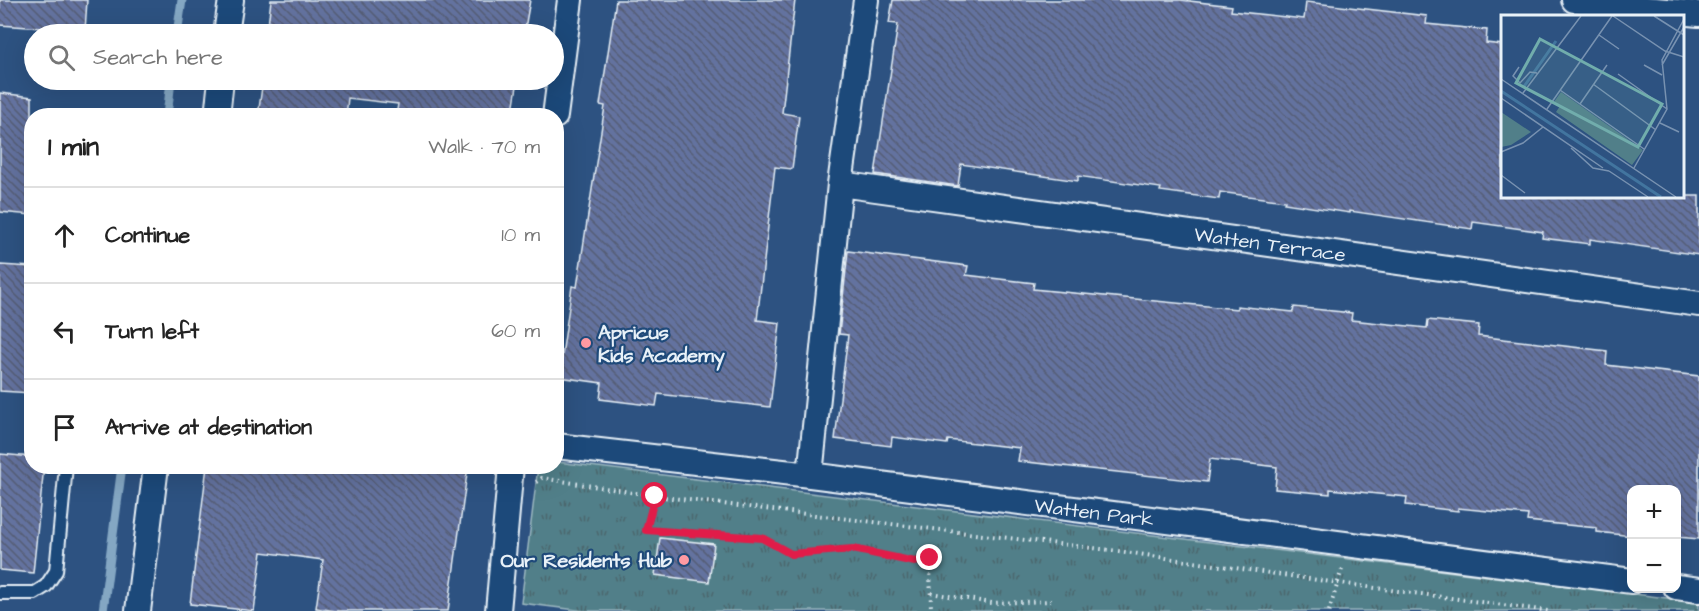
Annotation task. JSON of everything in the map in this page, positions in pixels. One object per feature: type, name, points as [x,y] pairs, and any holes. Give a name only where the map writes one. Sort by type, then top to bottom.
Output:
[{"type":"street","points":[[227,24],[231,0]]},
{"type":"street","points":[[564,46],[570,0]]},
{"type":"street","points":[[810,475],[840,184],[866,0]]},
{"type":"street","points":[[1574,0],[1620,3],[1699,14]]},
{"type":"street","points":[[218,108],[220,90]]},
{"type":"street","points":[[556,108],[558,90]]},
{"type":"street","name":"Watten Terrace","points":[[840,184],[1699,304]]},
{"type":"street","name":"Watten Park","points":[[564,447],[810,475],[1627,580]]},
{"type":"street","points":[[138,611],[155,474]]},
{"type":"street","points":[[498,611],[510,474]]},
{"type":"street","points":[[1681,588],[1699,590]]},
{"type":"lane","points":[[0,592],[35,593],[46,586],[56,571],[65,474]]},
{"type":"path","points":[[529,487],[542,477],[655,496],[1118,551],[1548,611]]},
{"type":"path","points":[[655,496],[646,530],[762,538],[791,554],[853,549],[915,562],[930,558],[931,611]]},
{"type":"path","points":[[1329,611],[1350,544]]},
{"type":"path","points":[[931,593],[992,603],[1051,601]]},
{"type":"green space","points":[[564,463],[1699,602],[1699,611],[585,611],[521,603],[537,474],[564,474]]},
{"type":"building","points":[[0,0],[87,0],[85,24],[24,24],[24,27],[0,25]]},
{"type":"building","points":[[271,0],[530,0],[526,24],[268,24]]},
{"type":"building","points":[[616,0],[795,0],[782,113],[799,116],[792,169],[775,167],[757,320],[780,323],[770,407],[658,394],[656,406],[600,399],[602,383],[564,378],[564,342],[572,286],[577,287],[605,106],[600,105]]},
{"type":"building","points":[[893,0],[1181,0],[1232,6],[1231,11],[1304,19],[1306,2],[1427,16],[1426,24],[1487,30],[1486,43],[1501,45],[1501,198],[1684,198],[1684,196],[1699,196],[1699,255],[1590,239],[1590,244],[1542,238],[1543,232],[1473,222],[1472,229],[1350,211],[1350,213],[1220,192],[1219,199],[1078,176],[1078,181],[961,164],[958,186],[875,174],[898,24],[889,23]]},
{"type":"building","points":[[262,90],[516,90],[513,108],[397,108],[398,104],[348,98],[347,108],[259,108]]},
{"type":"building","points":[[0,93],[32,97],[32,108],[24,108],[24,214],[0,212]]},
{"type":"building","points":[[848,251],[968,266],[966,275],[1034,283],[1033,289],[1237,309],[1237,306],[1293,312],[1294,307],[1352,313],[1351,320],[1427,328],[1428,320],[1479,325],[1478,336],[1607,351],[1606,365],[1699,376],[1699,539],[1681,537],[1681,485],[1627,485],[1627,535],[1597,532],[1597,528],[1527,521],[1528,515],[1406,505],[1407,497],[1330,489],[1330,494],[1275,489],[1277,467],[1210,459],[1207,482],[1018,461],[1020,448],[948,440],[947,444],[892,437],[891,446],[835,439],[848,335],[839,334]]},
{"type":"building","points":[[0,265],[24,266],[24,392],[0,391]]},
{"type":"building","points":[[0,454],[24,456],[24,474],[43,474],[33,573],[0,570]]},
{"type":"building","points":[[206,474],[467,474],[448,611],[336,611],[316,608],[323,560],[262,552],[254,611],[190,604]]},
{"type":"building","name":"Our Residents Hub","points":[[660,538],[714,544],[709,582],[655,575]]},
{"type":"waterway","points":[[178,24],[182,0]]},
{"type":"waterway","points":[[168,108],[170,90]]},
{"type":"waterway","points":[[103,611],[121,474]]},
{"type":"place","name":"Apricus Kids Academy","points":[[586,343]]},
{"type":"place","name":"Our Residents Hub","points":[[684,560]]},
{"type":"route","points":[[655,496],[646,530],[762,538],[791,554],[853,549],[915,562],[930,558]]}]
